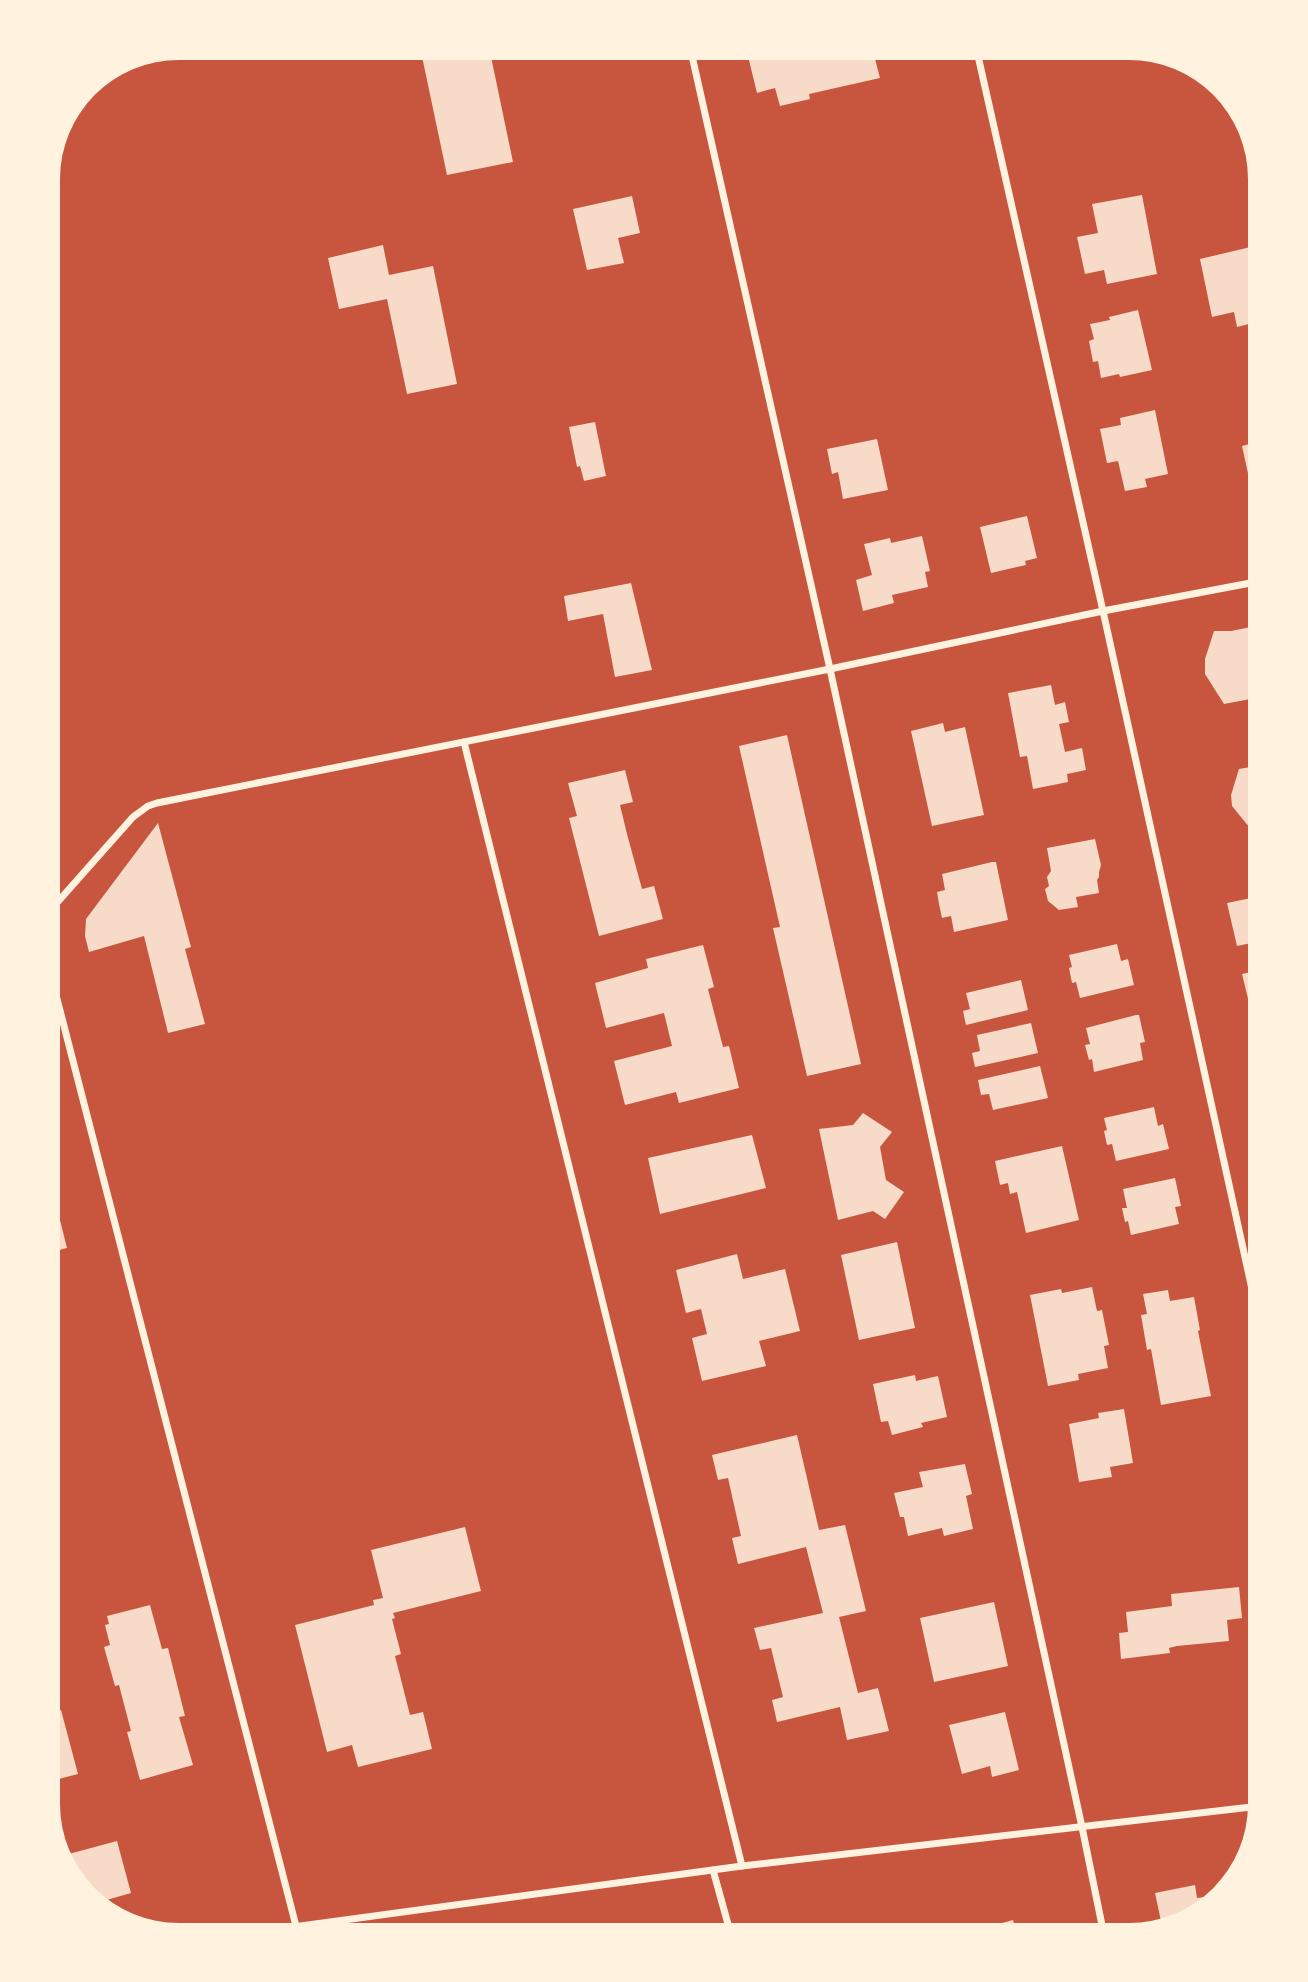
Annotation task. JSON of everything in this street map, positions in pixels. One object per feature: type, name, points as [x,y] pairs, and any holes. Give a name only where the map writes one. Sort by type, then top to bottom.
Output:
[{"type":"street","points":[[693,60],[830,668],[1102,1923]]},
{"type":"street","points":[[979,60],[1248,1272]]},
{"type":"street","points":[[60,899],[133,817],[148,806],[1248,583]]},
{"type":"street","points":[[464,742],[742,1867]]},
{"type":"street","points":[[60,1010],[295,1922]]},
{"type":"street","points":[[325,1922],[713,1870],[1248,1807]]},
{"type":"street","points":[[713,1870],[728,1923]]},
{"type":"building","points":[[423,60],[492,60],[513,162],[447,175]]},
{"type":"building","points":[[749,60],[875,60],[880,78],[809,94],[810,99],[780,106],[775,88],[757,93]]},
{"type":"building","points":[[1142,195],[1157,274],[1107,284],[1104,270],[1085,274],[1077,237],[1098,233],[1092,204]]},
{"type":"building","points":[[632,196],[640,233],[618,238],[624,263],[587,270],[573,209]]},
{"type":"building","points":[[383,245],[389,275],[433,266],[457,384],[407,394],[387,299],[339,309],[328,258]]},
{"type":"building","points":[[1248,248],[1248,324],[1237,327],[1234,312],[1212,317],[1200,259]]},
{"type":"building","points":[[1138,310],[1152,370],[1101,378],[1098,361],[1093,362],[1089,341],[1094,339],[1090,324]]},
{"type":"building","points":[[1155,410],[1168,474],[1145,479],[1147,487],[1125,491],[1118,461],[1107,463],[1100,429],[1121,425],[1120,418]]},
{"type":"building","points":[[595,422],[606,476],[584,481],[580,466],[577,467],[569,427]]},
{"type":"building","points":[[877,439],[888,490],[843,499],[838,472],[832,474],[827,449]]},
{"type":"building","points":[[1248,444],[1248,473],[1242,446]]},
{"type":"building","points":[[1027,516],[1037,558],[1025,561],[1026,565],[991,573],[980,527]]},
{"type":"building","points":[[922,536],[930,571],[925,572],[928,587],[892,595],[894,603],[863,611],[856,580],[872,575],[864,544],[890,538],[891,543]]},
{"type":"building","points":[[631,583],[652,670],[615,677],[603,614],[568,621],[564,596]]},
{"type":"building","points":[[1248,628],[1248,699],[1224,704],[1205,674],[1205,659],[1214,631]]},
{"type":"building","points":[[1051,685],[1055,705],[1065,702],[1069,722],[1059,724],[1065,752],[1082,748],[1086,770],[1067,774],[1068,782],[1033,789],[1027,756],[1020,757],[1008,693]]},
{"type":"building","points":[[943,723],[945,732],[965,727],[984,815],[932,826],[911,731]]},
{"type":"building","points":[[787,735],[861,1064],[807,1076],[773,928],[780,927],[739,746]]},
{"type":"building","points":[[1248,767],[1248,826],[1232,806],[1231,795],[1239,769]]},
{"type":"building","points":[[625,770],[633,802],[620,805],[627,834],[642,889],[654,886],[663,919],[599,936],[569,818],[577,816],[568,783]]},
{"type":"building","points":[[158,823],[191,947],[185,949],[205,1024],[168,1033],[144,936],[89,952],[85,936],[86,919]]},
{"type":"building","points":[[1095,839],[1101,865],[1097,880],[1099,893],[1076,897],[1078,907],[1059,910],[1048,901],[1045,889],[1049,886],[1047,877],[1051,871],[1047,848]]},
{"type":"building","points":[[996,862],[1008,920],[954,932],[951,916],[942,918],[939,904],[937,892],[945,890],[942,874]]},
{"type":"building","points":[[1248,899],[1248,944],[1237,946],[1227,903]]},
{"type":"building","points":[[1117,944],[1121,961],[1128,959],[1134,985],[1080,998],[1076,982],[1072,983],[1069,955]]},
{"type":"building","points":[[703,945],[714,987],[708,989],[723,1047],[729,1046],[739,1088],[679,1103],[676,1092],[625,1105],[614,1061],[672,1046],[664,1013],[606,1028],[595,983],[648,968],[646,959]]},
{"type":"building","points":[[1248,973],[1248,999],[1242,974]]},
{"type":"building","points":[[1021,980],[1028,1010],[966,1025],[963,1011],[970,1009],[966,993]]},
{"type":"building","points":[[1139,1015],[1145,1042],[1140,1043],[1143,1060],[1094,1072],[1092,1059],[1089,1060],[1085,1045],[1090,1044],[1086,1028]]},
{"type":"building","points":[[1031,1023],[1038,1053],[975,1067],[972,1053],[980,1051],[977,1035]]},
{"type":"building","points":[[1040,1066],[1048,1098],[993,1110],[989,1094],[981,1095],[978,1080]]},
{"type":"building","points":[[1154,1107],[1158,1126],[1163,1124],[1169,1149],[1116,1161],[1112,1144],[1107,1145],[1104,1118]]},
{"type":"building","points":[[863,1113],[892,1132],[880,1147],[886,1180],[904,1192],[885,1219],[873,1211],[838,1220],[819,1129],[853,1125]]},
{"type":"building","points":[[752,1135],[766,1188],[660,1214],[648,1158]]},
{"type":"building","points":[[1062,1146],[1079,1220],[1026,1233],[1017,1192],[1010,1194],[1008,1183],[1000,1185],[995,1161]]},
{"type":"building","points":[[1175,1178],[1181,1206],[1175,1207],[1179,1224],[1131,1235],[1122,1208],[1127,1208],[1123,1189]]},
{"type":"building","points":[[60,1220],[67,1248],[60,1250]]},
{"type":"building","points":[[897,1242],[915,1328],[859,1340],[841,1255]]},
{"type":"building","points":[[737,1254],[743,1279],[785,1269],[800,1331],[759,1341],[766,1366],[702,1381],[692,1338],[707,1334],[701,1309],[686,1313],[676,1270]]},
{"type":"building","points":[[1092,1287],[1097,1311],[1102,1310],[1109,1345],[1104,1346],[1108,1368],[1078,1374],[1079,1380],[1048,1386],[1030,1295],[1061,1289],[1062,1293]]},
{"type":"building","points":[[1168,1290],[1170,1301],[1194,1297],[1211,1396],[1161,1405],[1151,1349],[1147,1350],[1141,1315],[1147,1314],[1143,1294]]},
{"type":"building","points":[[915,1375],[916,1381],[938,1376],[947,1417],[921,1423],[923,1427],[892,1435],[888,1421],[881,1422],[873,1384]]},
{"type":"building","points":[[1124,1409],[1133,1463],[1110,1467],[1112,1477],[1079,1482],[1069,1424],[1099,1418],[1098,1413]]},
{"type":"building","points":[[797,1435],[819,1530],[845,1525],[866,1611],[839,1617],[858,1693],[878,1688],[889,1731],[847,1740],[840,1707],[777,1722],[772,1700],[783,1697],[771,1648],[760,1650],[754,1628],[823,1613],[806,1547],[738,1564],[732,1538],[741,1536],[728,1478],[718,1480],[712,1455]]},
{"type":"building","points":[[965,1464],[972,1494],[966,1496],[973,1529],[944,1536],[942,1528],[908,1536],[894,1493],[923,1487],[919,1472]]},
{"type":"building","points":[[465,1527],[481,1591],[393,1613],[395,1618],[392,1619],[401,1654],[395,1656],[410,1715],[423,1712],[432,1749],[358,1767],[352,1745],[327,1752],[295,1625],[374,1605],[373,1600],[383,1598],[371,1550]]},
{"type":"building","points":[[1239,1587],[1242,1618],[1227,1620],[1229,1641],[1177,1646],[1169,1648],[1170,1653],[1121,1659],[1119,1633],[1128,1632],[1126,1612],[1172,1606],[1171,1594]]},
{"type":"building","points":[[994,1602],[1008,1666],[934,1682],[920,1618]]},
{"type":"building","points":[[150,1605],[162,1649],[168,1648],[185,1716],[179,1717],[193,1765],[140,1780],[127,1732],[131,1731],[119,1685],[115,1686],[104,1647],[110,1645],[105,1625],[109,1624],[107,1616]]},
{"type":"building","points":[[60,1710],[78,1774],[60,1779]]},
{"type":"building","points":[[1005,1712],[1019,1770],[992,1777],[990,1766],[962,1774],[949,1725]]},
{"type":"building","points":[[117,1841],[131,1893],[109,1899],[89,1882],[71,1853]]},
{"type":"building","points":[[1195,1885],[1197,1898],[1203,1897],[1189,1907],[1160,1918],[1155,1893]]}]
